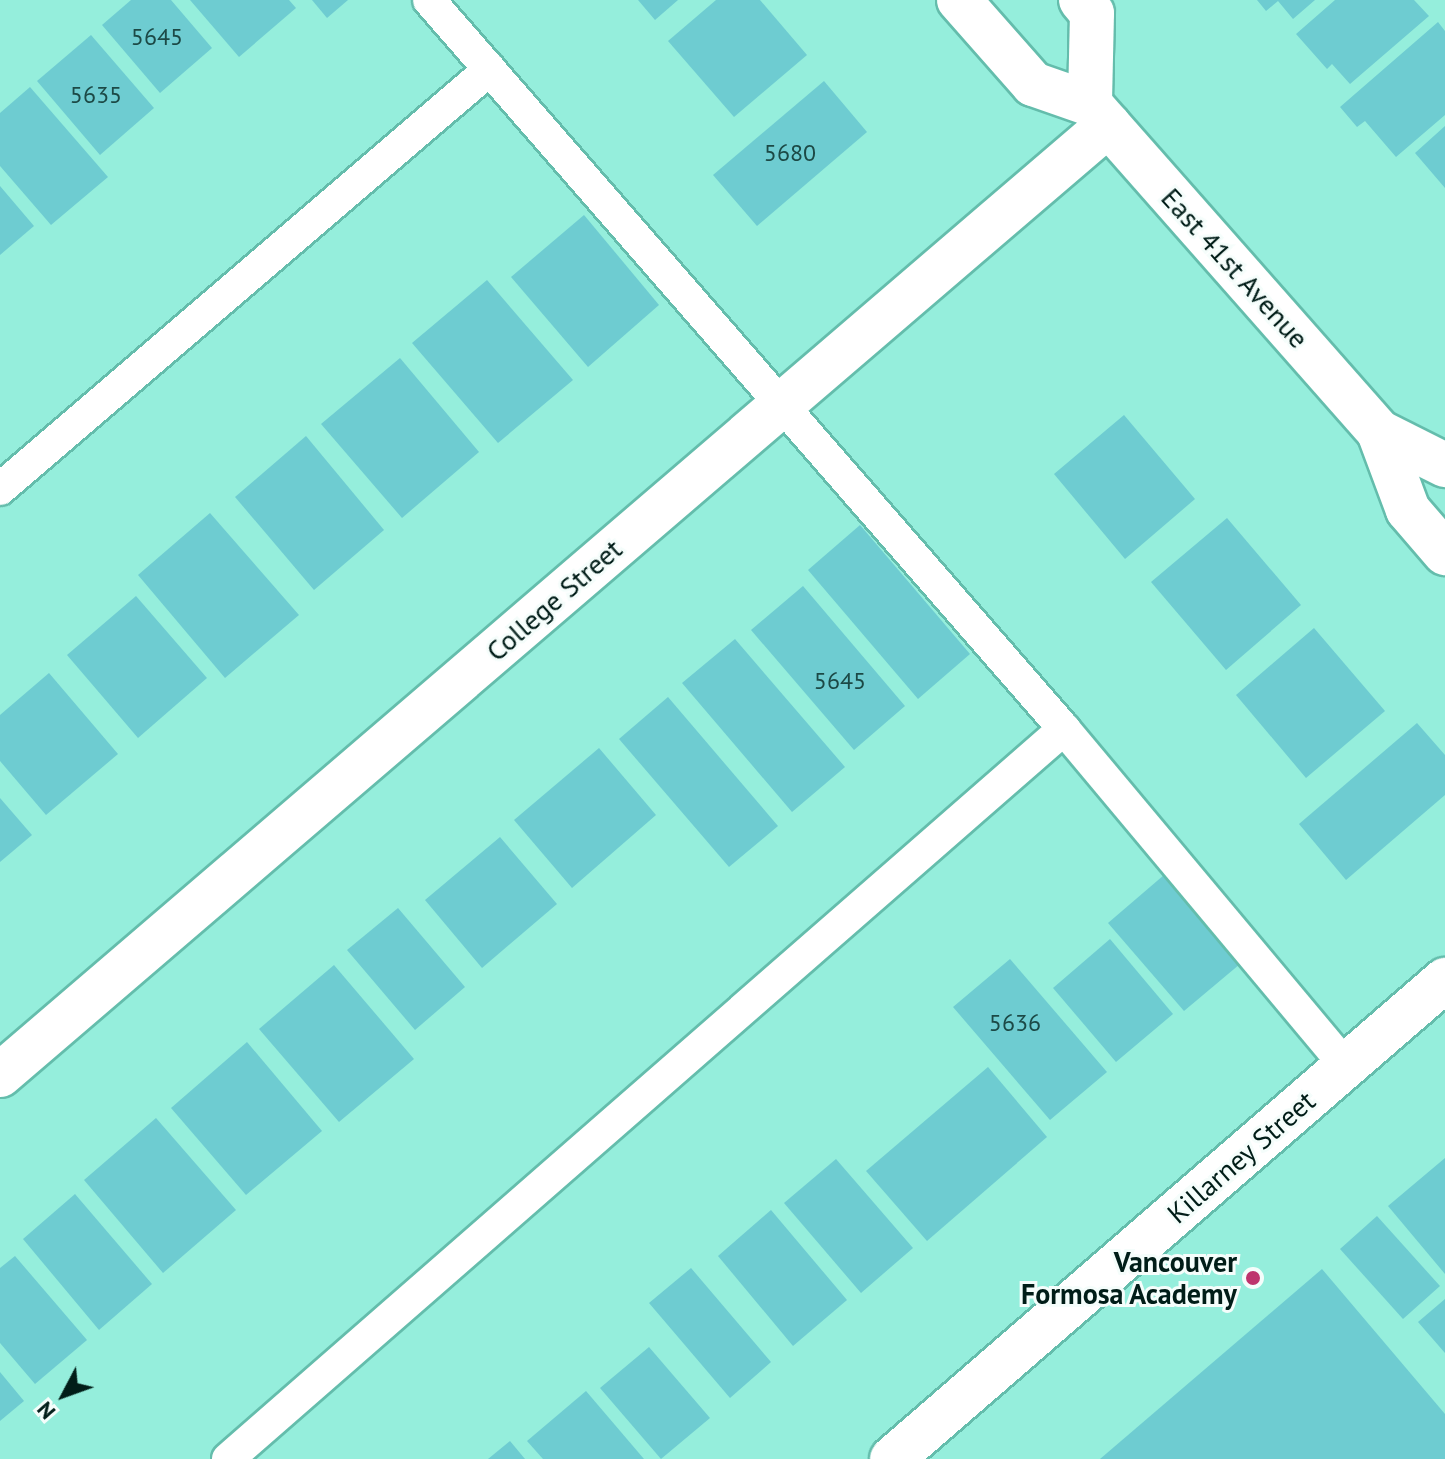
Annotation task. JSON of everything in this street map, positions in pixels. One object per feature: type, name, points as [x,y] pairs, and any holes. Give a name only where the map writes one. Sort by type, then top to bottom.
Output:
[{"type":"street","name":"East 41st Avenue","points":[[959,0],[1033,84],[1099,114],[1379,432],[1408,510],[1445,553]]},
{"type":"street","points":[[1081,0],[1092,13],[1099,114]]},
{"type":"street","name":"College Street","points":[[0,1075],[783,404],[1099,114]]},
{"type":"street","name":"East 41st Avenue","points":[[1379,432],[1445,465]]},
{"type":"street","name":"Killarney Street","points":[[916,1451],[1445,980]]},
{"type":"lane","points":[[429,0],[1064,729],[1346,1066]]},
{"type":"lane","points":[[0,489],[490,69]]},
{"type":"lane","points":[[228,1459],[1064,729]]},
{"type":"building","points":[[131,0],[171,0],[212,48],[160,93],[102,25]]},
{"type":"building","points":[[190,0],[289,0],[296,8],[239,57]]},
{"type":"building","points":[[312,0],[348,0],[327,18]]},
{"type":"building","points":[[638,0],[678,0],[655,20]]},
{"type":"building","points":[[716,0],[760,0],[807,55],[734,117],[668,41]]},
{"type":"building","points":[[1257,0],[1315,0],[1293,19],[1278,1],[1266,11]]},
{"type":"building","points":[[1335,0],[1414,0],[1429,16],[1350,84],[1332,64],[1327,69],[1296,34]]},
{"type":"building","points":[[1438,22],[1445,31],[1445,115],[1396,157],[1365,121],[1357,127],[1340,107]]},
{"type":"building","points":[[91,35],[154,108],[100,155],[37,81]]},
{"type":"building","points":[[824,81],[867,132],[757,226],[713,175]]},
{"type":"building","points":[[30,87],[108,177],[51,225],[0,166],[0,113]]},
{"type":"building","points":[[1445,126],[1445,188],[1415,153]]},
{"type":"building","points":[[0,186],[34,226],[0,255]]},
{"type":"building","points":[[584,215],[659,305],[588,367],[511,277]]},
{"type":"building","points":[[487,280],[573,380],[498,443],[412,343]]},
{"type":"building","points":[[400,358],[479,452],[402,518],[321,424]]},
{"type":"building","points":[[1124,415],[1195,499],[1125,559],[1054,474]]},
{"type":"building","points":[[306,436],[384,530],[314,590],[235,497]]},
{"type":"building","points":[[210,513],[299,615],[225,678],[138,575]]},
{"type":"building","points":[[1227,518],[1301,605],[1226,670],[1151,582]]},
{"type":"building","points":[[860,525],[970,654],[918,699],[808,570]]},
{"type":"building","points":[[803,586],[905,706],[854,750],[751,630]]},
{"type":"building","points":[[136,596],[207,678],[138,738],[67,655]]},
{"type":"building","points":[[1314,628],[1385,711],[1306,778],[1236,695]]},
{"type":"building","points":[[735,639],[845,767],[792,812],[682,683]]},
{"type":"building","points":[[49,673],[118,754],[46,815],[0,761],[0,715]]},
{"type":"building","points":[[668,697],[778,826],[729,867],[619,739]]},
{"type":"building","points":[[1417,723],[1445,755],[1445,795],[1346,880],[1299,824]]},
{"type":"building","points":[[599,748],[656,815],[572,888],[514,820]]},
{"type":"building","points":[[0,798],[32,835],[0,862]]},
{"type":"building","points":[[500,837],[557,904],[482,968],[425,900]]},
{"type":"building","points":[[1164,875],[1240,964],[1184,1011],[1108,923]]},
{"type":"building","points":[[398,908],[465,987],[415,1030],[347,950]]},
{"type":"building","points":[[1110,939],[1173,1014],[1116,1062],[1053,988]]},
{"type":"building","points":[[1010,959],[1107,1072],[1050,1120],[953,1007]]},
{"type":"building","points":[[334,965],[414,1059],[339,1122],[259,1029]]},
{"type":"building","points":[[247,1042],[322,1131],[246,1195],[171,1108]]},
{"type":"building","points":[[988,1067],[1047,1137],[927,1241],[866,1171]]},
{"type":"building","points":[[156,1118],[236,1210],[163,1273],[84,1180]]},
{"type":"building","points":[[1445,1158],[1445,1274],[1388,1206]]},
{"type":"building","points":[[836,1159],[913,1248],[861,1293],[784,1203]]},
{"type":"building","points":[[75,1194],[152,1284],[99,1330],[23,1239]]},
{"type":"building","points":[[771,1210],[847,1300],[793,1346],[718,1256]]},
{"type":"building","points":[[1377,1216],[1440,1286],[1403,1319],[1340,1249]]},
{"type":"building","points":[[15,1256],[87,1340],[35,1384],[0,1343],[0,1268]]},
{"type":"building","points":[[691,1268],[771,1362],[730,1398],[649,1303]]},
{"type":"building","points":[[1322,1269],[1445,1414],[1445,1459],[1100,1459]]},
{"type":"building","points":[[1445,1299],[1445,1353],[1418,1322]]},
{"type":"building","points":[[649,1347],[710,1418],[661,1459],[600,1388]]},
{"type":"building","points":[[0,1372],[24,1401],[0,1421]]},
{"type":"building","points":[[586,1391],[644,1459],[543,1459],[527,1441]]},
{"type":"building","points":[[510,1441],[525,1459],[488,1459]]},
{"type":"place","name":"Vancouver Formosa Academy","points":[[1253,1278]]}]
